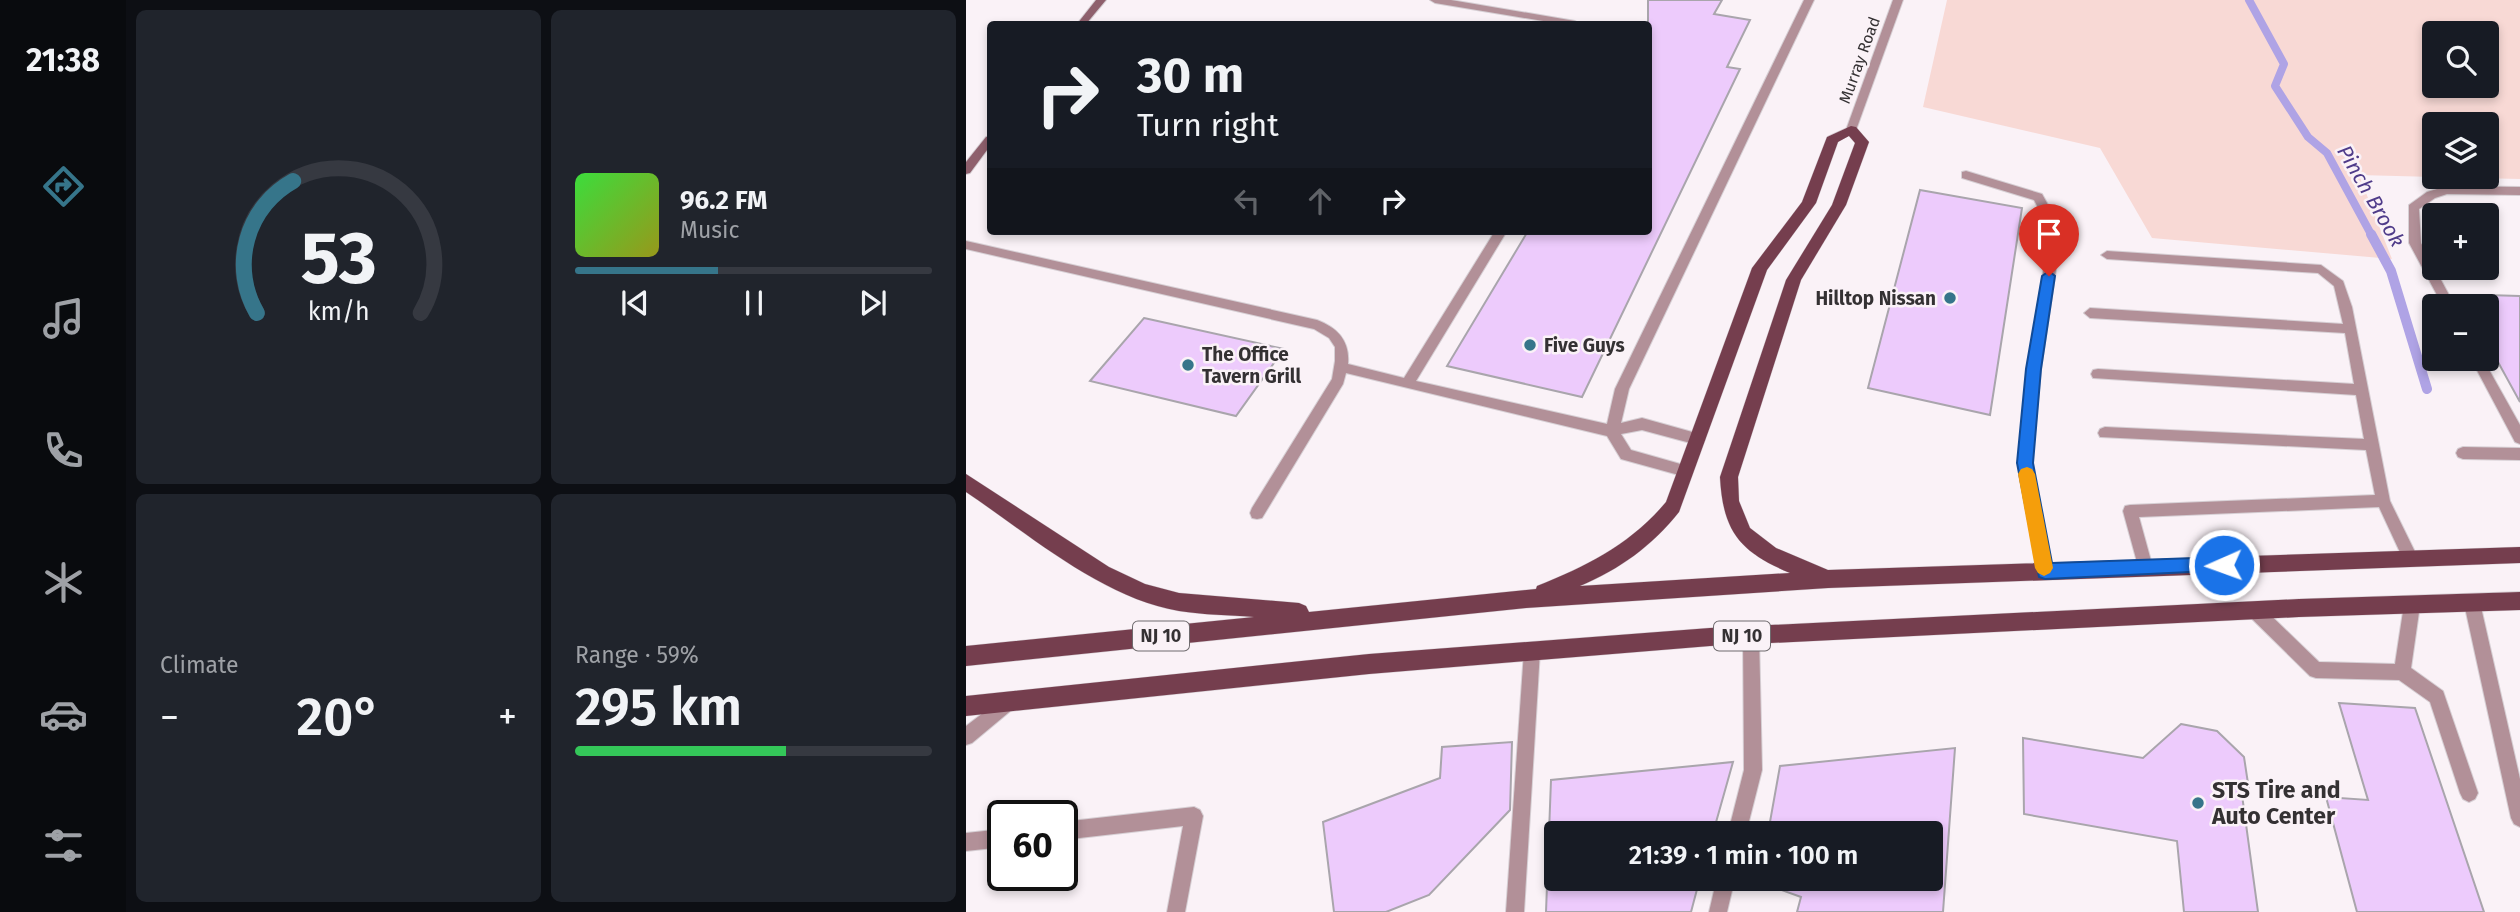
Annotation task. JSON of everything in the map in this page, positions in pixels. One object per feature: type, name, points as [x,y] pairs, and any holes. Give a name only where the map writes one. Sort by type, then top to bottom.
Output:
[{"type":"main road","points":[[1526,599],[1621,557],[1656,530],[1673,506],[1760,268],[1809,203],[1832,140],[1851,130],[1862,142],[1839,205],[1794,280],[1729,477],[1728,503],[1734,523],[1750,542],[1781,560],[1828,579]]},
{"type":"main road","points":[[966,482],[1102,573],[1142,593],[1179,602],[1229,608],[1355,615]]},
{"type":"main road","name":"NJ 10","points":[[966,656],[1526,599],[1828,579],[2520,555]]},
{"type":"main road","name":"NJ 10","points":[[966,706],[1369,664],[1751,635],[2254,610],[2520,601]]},
{"type":"street","points":[[1084,21],[1101,0]]},
{"type":"street","points":[[1435,0],[1558,21]]},
{"type":"street","points":[[1686,471],[1626,455],[1612,431],[1622,389],[1809,0]]},
{"type":"street","name":"Murray Road","points":[[1851,130],[1898,0]]},
{"type":"street","points":[[966,170],[987,143]]},
{"type":"street","points":[[1965,175],[2038,197],[2056,230],[2034,369],[2025,463],[2045,571]]},
{"type":"street","points":[[2443,294],[2415,243],[2413,208],[2431,195],[2447,190],[2520,191]]},
{"type":"street","points":[[1407,384],[1499,235]]},
{"type":"street","points":[[966,245],[1317,325],[1332,331],[1340,343],[1343,359],[1338,380],[1257,513]]},
{"type":"street","points":[[2107,255],[2321,269],[2340,284],[2384,501],[2410,558]]},
{"type":"street","points":[[2090,313],[2350,328]]},
{"type":"street","points":[[1341,367],[1612,431],[1642,424],[1698,439]]},
{"type":"street","points":[[2484,371],[2520,438]]},
{"type":"street","points":[[2098,374],[2362,390]]},
{"type":"street","points":[[2105,433],[2373,445]]},
{"type":"street","points":[[2463,453],[2520,454]]},
{"type":"street","points":[[2145,568],[2130,511],[2384,501]]},
{"type":"street","points":[[2472,603],[2520,818]]},
{"type":"street","points":[[2402,672],[2412,605]]},
{"type":"street","points":[[2254,610],[2316,670],[2402,672],[2437,697],[2469,793]]},
{"type":"street","points":[[1740,821],[1753,770],[1751,635]]},
{"type":"street","points":[[1515,912],[1532,651]]},
{"type":"street","points":[[966,737],[1009,701]]},
{"type":"street","points":[[1078,829],[1194,816],[1176,912]]},
{"type":"street","points":[[966,842],[987,840]]},
{"type":"street","points":[[1717,912],[1723,891]]},
{"type":"shaded area","points":[[1947,0],[2520,0],[2520,179],[2499,178],[2499,112],[2422,112],[2422,177],[2359,175],[2392,259],[2152,238],[2100,148],[1923,107]]},
{"type":"building","points":[[1648,0],[1722,0],[1714,14],[1750,20],[1727,67],[1740,69],[1582,397],[1447,366],[1526,235],[1652,235],[1652,21],[1648,21]]},
{"type":"building","name":"Hilltop Nissan","points":[[1920,190],[2022,208],[1990,415],[1868,388]]},
{"type":"building","points":[[2499,295],[2520,296],[2520,402],[2499,364]]},
{"type":"building","name":"The Office Tavern Grill","points":[[1144,318],[1284,349],[1236,416],[1090,381]]},
{"type":"building","points":[[2339,703],[2415,708],[2484,912],[2357,912],[2326,797],[2368,800]]},
{"type":"building","points":[[2181,724],[2217,731],[2244,757],[2249,790],[2242,795],[2258,912],[2184,912],[2177,841],[2024,814],[2023,738],[2143,758]]},
{"type":"building","points":[[1512,742],[1510,810],[1429,895],[1386,912],[1334,912],[1323,822],[1440,778],[1442,747]]},
{"type":"building","points":[[1955,748],[1943,912],[1797,912],[1801,897],[1784,891],[1943,891],[1943,821],[1770,821],[1780,766]]},
{"type":"building","points":[[1733,762],[1716,821],[1549,821],[1551,780]]},
{"type":"building","points":[[1547,891],[1697,891],[1691,912],[1546,912]]},
{"type":"waterway","name":"Pinch Brook","points":[[2249,0],[2284,64],[2275,86],[2308,137],[2327,153],[2372,236]]},
{"type":"waterway","name":"Pinch Brook","points":[[2371,234],[2391,271],[2427,389]]},
{"type":"slow traffic","points":[[2027,474],[2044,568]]},
{"type":"place","name":"Hilltop Nissan","points":[[1950,298]]},
{"type":"place","name":"Five Guys","points":[[1530,345]]},
{"type":"place","name":"The Office Tavern Grill","points":[[1188,365]]},
{"type":"place","name":"STS Tire and Auto Center","points":[[2198,803]]},
{"type":"route","points":[[2049,276],[2034,369],[2025,463],[2045,571],[2224,565]]}]
